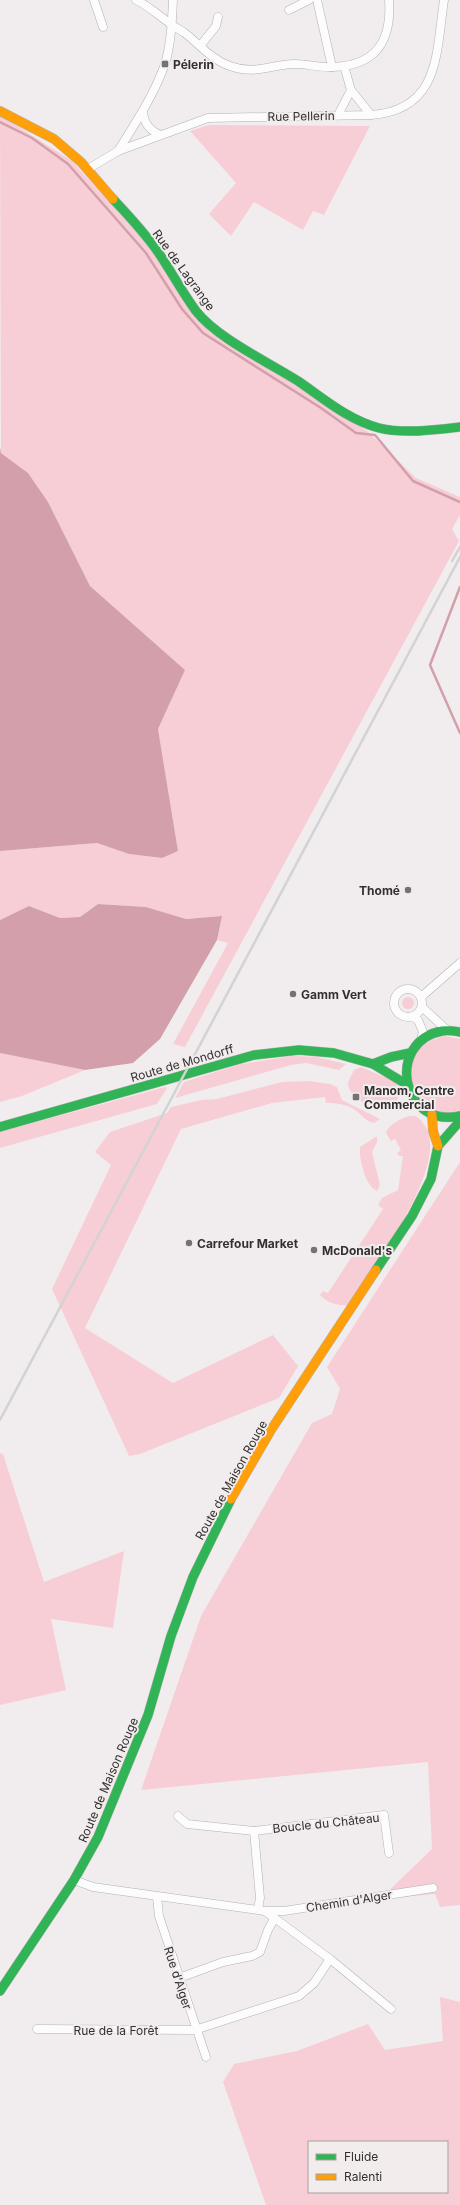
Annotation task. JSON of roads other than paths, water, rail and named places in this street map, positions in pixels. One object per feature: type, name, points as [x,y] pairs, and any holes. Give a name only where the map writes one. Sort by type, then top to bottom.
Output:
[{"type":"main road","name":"Rue de Lagrange","points":[[0,111],[54,139],[88,169],[158,252],[196,311],[209,324],[233,341],[300,382],[333,406],[368,424],[380,428],[427,431],[460,427]]},
{"type":"main road","points":[[460,1032],[447,1030],[433,1033],[421,1040],[410,1053],[405,1068],[406,1084],[414,1102],[432,1114],[443,1117],[460,1116]]},
{"type":"main road","name":"Route de Mondorff","points":[[0,1126],[254,1055],[299,1050],[334,1053],[373,1064],[406,1084]]},
{"type":"main road","points":[[373,1064],[391,1057],[410,1053]]},
{"type":"main road","points":[[432,1114],[433,1130],[438,1146]]},
{"type":"main road","points":[[438,1146],[460,1121]]},
{"type":"main road","name":"Route de Maison Rouge","points":[[0,1991],[74,1880],[98,1837],[148,1715],[171,1636],[190,1583],[220,1519],[272,1430],[412,1216],[431,1179],[438,1146]]},
{"type":"street","points":[[94,0],[103,27]]},
{"type":"street","points":[[136,0],[186,33],[219,61],[241,69],[264,70],[286,64],[332,67],[344,66],[372,56],[381,45],[387,30],[389,0]]},
{"type":"street","points":[[118,151],[143,112],[165,64],[172,25],[173,0]]},
{"type":"street","points":[[289,10],[309,0]]},
{"type":"street","points":[[317,0],[332,67]]},
{"type":"street","name":"Rue Pellerin","points":[[88,169],[118,151],[208,118],[371,115],[384,114],[412,103],[424,90],[433,73],[444,0]]},
{"type":"street","points":[[200,46],[216,26],[218,17]]},
{"type":"street","points":[[344,66],[351,90],[371,115]]},
{"type":"street","points":[[338,115],[351,90]]},
{"type":"street","points":[[143,112],[147,126],[152,132],[161,135]]},
{"type":"street","points":[[421,997],[460,963]]},
{"type":"street","points":[[422,1007],[413,1016],[404,1017],[397,1012],[393,1005],[395,996],[401,990],[408,988],[416,991],[421,997],[422,1007],[447,1030]]},
{"type":"street","points":[[413,1016],[421,1025],[423,1032],[421,1040]]},
{"type":"street","name":"Boucle du Château","points":[[178,1816],[187,1824],[254,1831],[384,1815],[389,1853]]},
{"type":"street","points":[[254,1831],[262,1910]]},
{"type":"street","points":[[74,1880],[93,1887],[157,1897],[262,1910],[330,1959],[391,2009]]},
{"type":"street","name":"Chemin d'Alger","points":[[262,1910],[284,1911],[433,1888]]},
{"type":"street","name":"Rue d'Alger","points":[[157,1897],[159,1916],[195,2030],[206,2057]]},
{"type":"street","points":[[178,1978],[223,1962],[252,1956],[260,1952],[268,1930],[274,1919]]},
{"type":"street","name":"Rue de la Forêt","points":[[37,2029],[195,2030],[298,1996],[314,1982],[330,1959]]},
{"type":"waterway","points":[[0,122],[32,138],[68,164],[146,253],[182,309],[203,333],[321,408],[356,433],[375,435],[413,481],[460,502]]},
{"type":"waterway","points":[[460,587],[430,665],[460,733]]},
{"type":"railway","points":[[452,561],[460,547]]},
{"type":"railway","points":[[0,1420],[460,557]]},
{"type":"place","name":"Pélerin","points":[[165,64]]},
{"type":"place","name":"Thomé","points":[[408,890]]},
{"type":"place","name":"Gamm Vert","points":[[293,994]]},
{"type":"place","name":"Manom, Centre Commercial","points":[[356,1097]]},
{"type":"place","name":"Carrefour Market","points":[[189,1243]]},
{"type":"place","name":"McDonald's","points":[[314,1250]]}]
